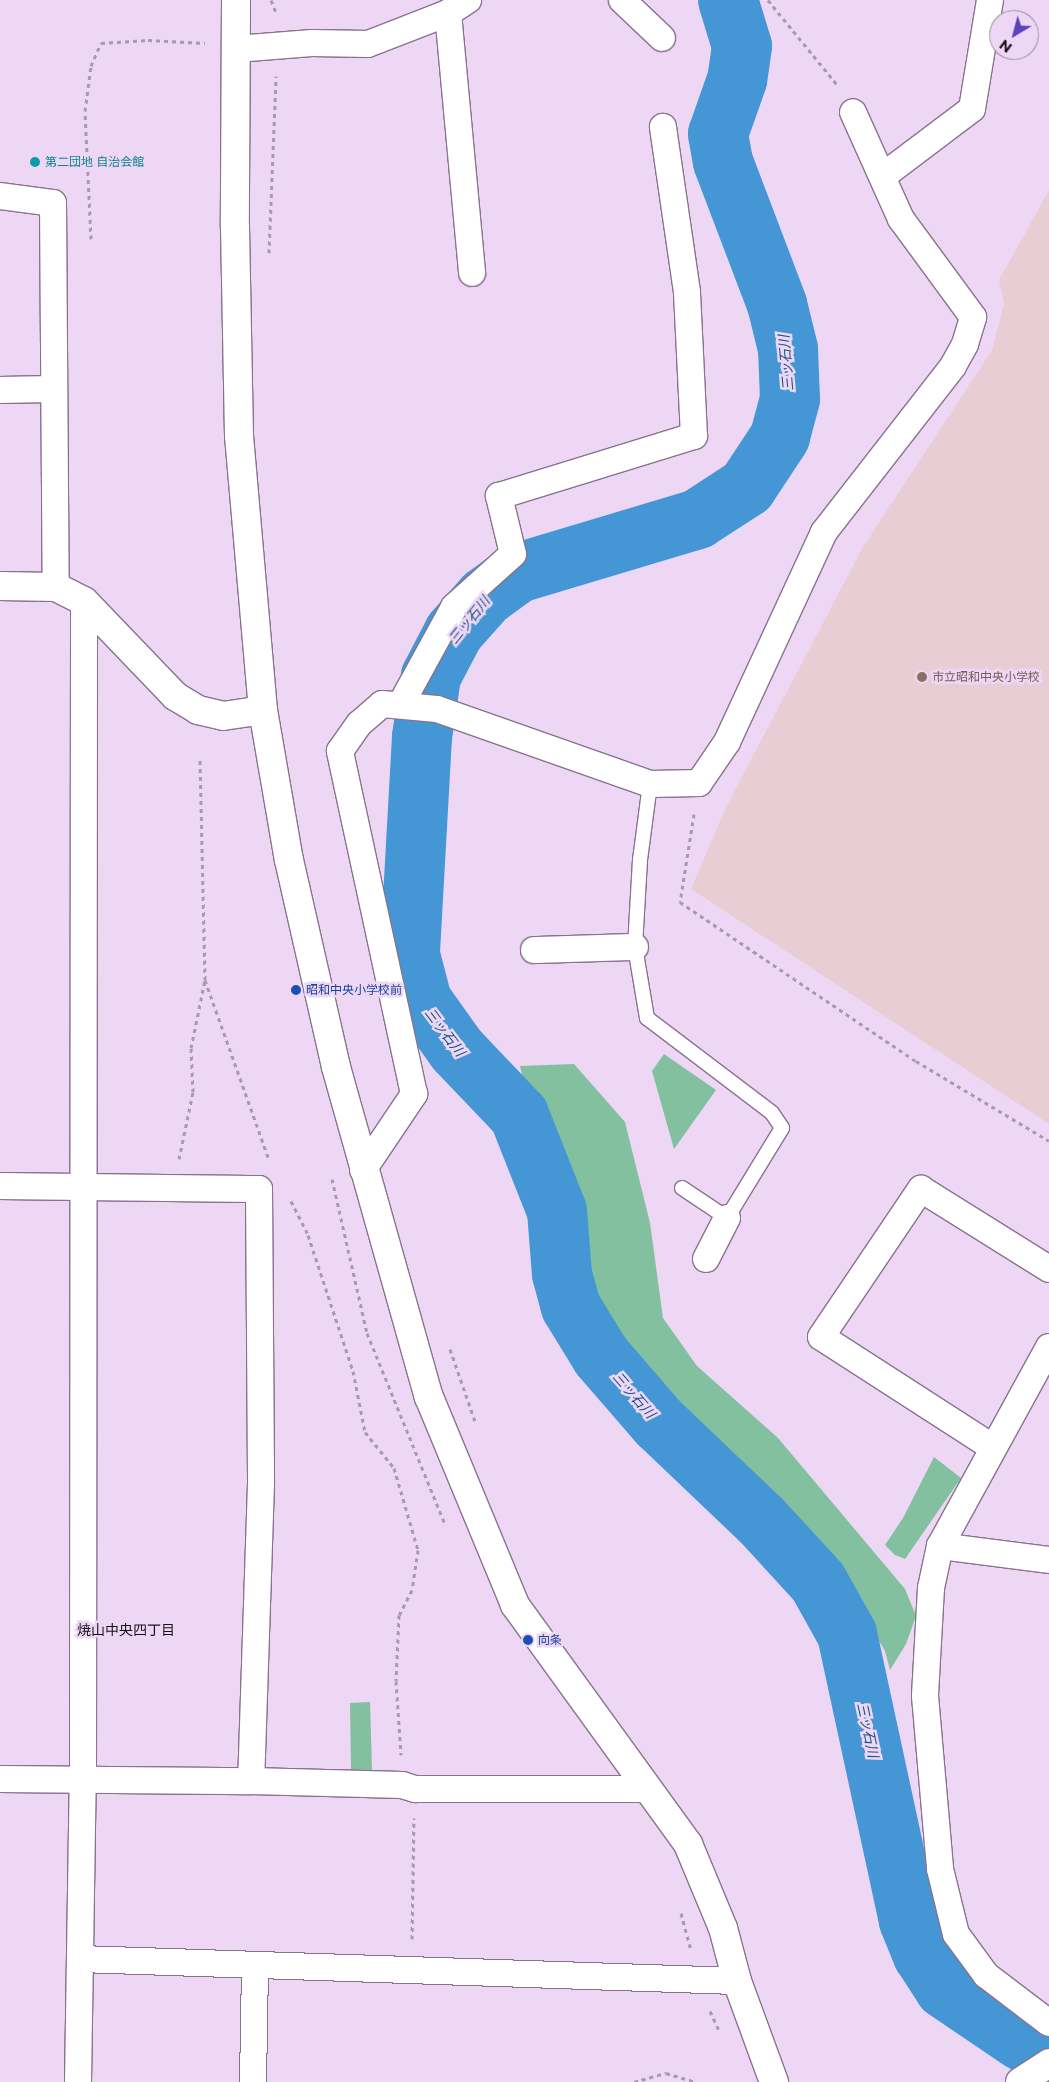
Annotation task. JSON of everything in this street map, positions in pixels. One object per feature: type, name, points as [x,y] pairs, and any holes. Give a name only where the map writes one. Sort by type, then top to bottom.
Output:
[{"type":"street","points":[[236,0],[226,46],[239,436],[263,710],[289,860],[336,1068],[363,1170],[429,1397],[515,1606],[646,1789],[688,1844],[722,1928],[737,1981],[774,2082]]},
{"type":"street","points":[[622,0],[662,38]]},
{"type":"street","points":[[883,176],[972,109],[990,0]]},
{"type":"street","points":[[226,46],[312,43],[368,44],[458,6],[472,274]]},
{"type":"street","points":[[363,1170],[414,1094],[340,751],[359,724],[382,704],[417,706],[650,784],[699,783],[727,742],[824,532],[953,366],[973,317],[901,219],[853,112]]},
{"type":"street","points":[[417,706],[454,607],[512,554],[500,496],[694,436],[687,292],[663,127]]},
{"type":"street","points":[[0,196],[53,203],[56,586]]},
{"type":"street","points":[[0,390],[53,389]]},
{"type":"street","points":[[0,586],[56,586],[84,601],[175,696],[198,710],[222,716],[263,710]]},
{"type":"street","points":[[78,2082],[83,1780],[84,601]]},
{"type":"street","points":[[534,950],[635,947]]},
{"type":"street","points":[[0,1186],[259,1189],[261,1484],[251,1781]]},
{"type":"street","points":[[992,1447],[821,1337],[921,1189],[1049,1269]]},
{"type":"street","points":[[706,1259],[727,1218]]},
{"type":"street","points":[[1049,1346],[1042,1373],[992,1447],[940,1546],[931,1588],[925,1696],[940,1869],[956,1934],[986,1975],[1049,2023]]},
{"type":"street","points":[[940,1546],[1049,1560]]},
{"type":"street","points":[[0,1779],[251,1781],[408,1787],[646,1789]]},
{"type":"street","points":[[80,1959],[737,1981]]},
{"type":"street","points":[[253,2082],[255,1965]]},
{"type":"lane","points":[[650,784],[640,860],[635,947],[647,1018],[772,1113],[782,1128],[727,1218],[682,1188]]},
{"type":"path","points":[[271,0],[278,16]]},
{"type":"path","points":[[768,0],[833,77],[853,112]]},
{"type":"path","points":[[91,239],[85,111],[91,66],[101,43],[148,40],[226,46]]},
{"type":"path","points":[[173,1188],[193,1092],[191,1048],[205,980],[200,758]]},
{"type":"path","points":[[699,783],[680,902],[916,1061],[1049,1141]]},
{"type":"path","points":[[205,980],[235,1060],[262,1148],[271,1165]]},
{"type":"path","points":[[290,1200],[308,1235],[353,1372],[365,1432],[394,1468],[418,1550],[412,1590],[398,1615],[396,1681],[408,1787],[411,1970]]},
{"type":"path","points":[[634,2082],[666,2073],[695,2082]]},
{"type":"shaded area","name":"市立昭和中央小学校","points":[[1049,190],[1049,1124],[691,889],[726,807],[863,547],[992,350],[1004,304],[999,280]]},
{"type":"green space","points":[[664,1054],[716,1090],[674,1149],[652,1071]]},
{"type":"green space","points":[[574,1064],[625,1122],[650,1223],[663,1318],[697,1366],[778,1438],[905,1589],[916,1616],[906,1644],[890,1670],[885,1651],[848,1588],[803,1535],[689,1434],[617,1352],[580,1294],[574,1264],[572,1198],[533,1124],[520,1066]]},
{"type":"green space","points":[[934,1457],[961,1478],[905,1559],[895,1555],[885,1545],[903,1518]]},
{"type":"green space","points":[[370,1702],[372,1770],[351,1771],[350,1703]]},
{"type":"waterway","name":"三ッ石川","points":[[728,0],[742,46],[737,80],[718,134],[723,162],[777,304],[788,349],[790,399],[780,437],[747,487],[698,519],[518,573],[485,597],[454,632],[431,676],[422,737],[410,955],[422,1001],[457,1050],[519,1115],[557,1211],[562,1274],[571,1307],[601,1356],[659,1423],[761,1520],[818,1582],[847,1634],[909,1921],[923,1955],[945,1989],[1022,2041]]},
{"type":"place","name":"第二団地 自治会館","points":[[35,162]]},
{"type":"place","name":"市立昭和中央小学校","points":[[922,677]]},
{"type":"place","name":"昭和中央小学校前","points":[[296,990]]},
{"type":"place","name":"向条","points":[[528,1640]]},
{"type":"district","name":"焼山中央四丁目","points":[[126,1630]]}]
